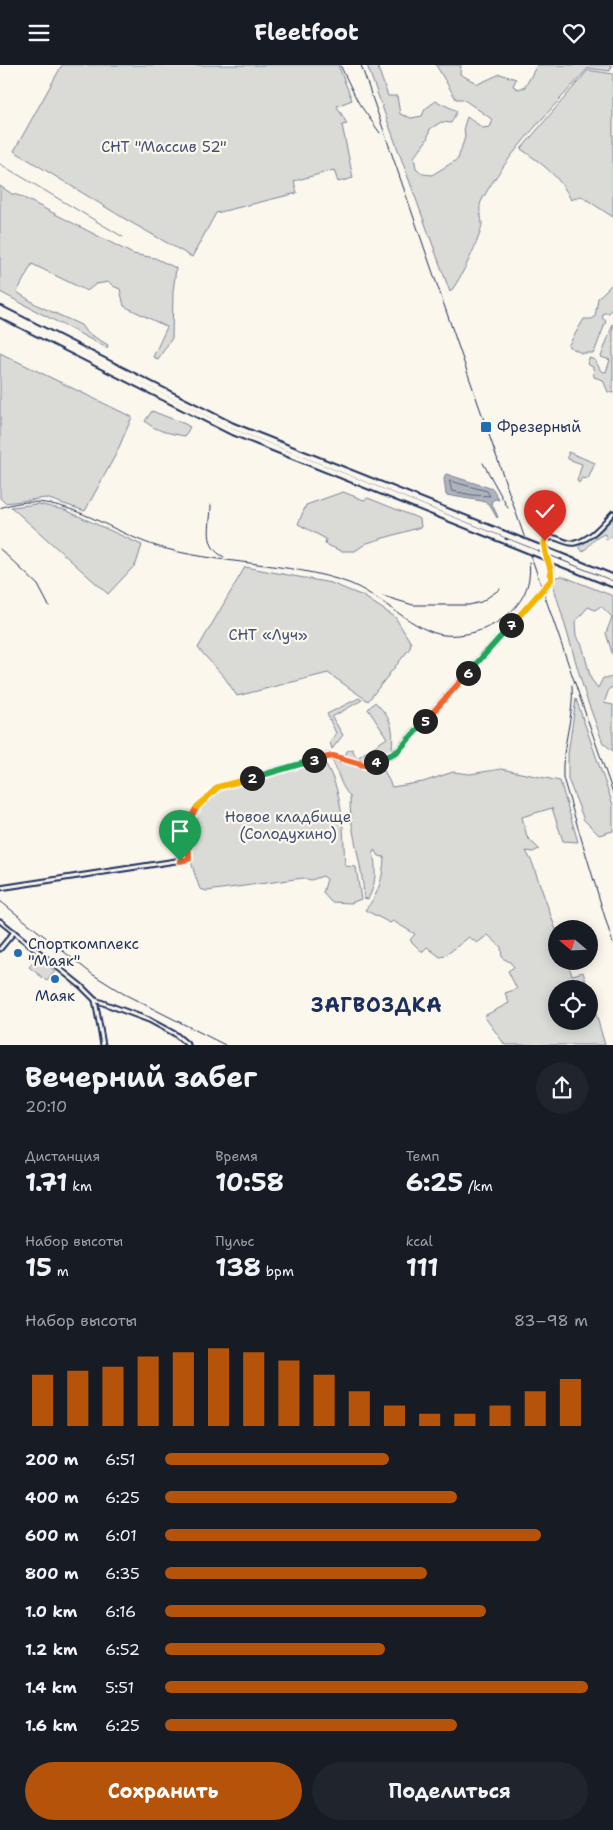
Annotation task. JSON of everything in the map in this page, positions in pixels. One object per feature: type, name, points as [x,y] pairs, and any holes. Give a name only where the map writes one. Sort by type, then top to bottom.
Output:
[{"type":"highway","points":[[0,309],[232,426],[613,578]]},
{"type":"highway","points":[[0,315],[229,430],[613,584]]},
{"type":"street","points":[[0,888],[189,859],[188,822],[192,813],[214,790],[222,786],[333,756],[364,765],[385,759],[398,751],[551,580],[551,567],[544,548],[545,541],[555,537],[566,542],[578,542],[598,529],[613,513]]},
{"type":"street","points":[[0,921],[95,1000],[149,1020],[175,1034],[188,1045]]},
{"type":"street","points":[[0,949],[14,932]]},
{"type":"street","points":[[95,1000],[103,1045]]},
{"type":"green space","name":"СНТ \"Массив 52\"","points":[[62,65],[338,65],[352,100],[337,106],[347,124],[342,125],[353,178],[338,182],[334,170],[294,181],[297,193],[216,213],[192,257],[125,219],[14,151]]},
{"type":"green space","points":[[367,65],[377,65],[388,96],[397,96],[400,114],[411,118],[422,116],[425,109],[436,101],[457,111],[451,123],[441,122],[430,129],[427,140],[414,157],[416,168],[423,174],[432,175],[458,159],[465,137],[464,126],[467,117],[483,128],[490,127],[493,120],[463,99],[456,99],[436,65],[461,65],[460,74],[478,84],[500,74],[516,79],[513,86],[518,89],[525,87],[537,65],[612,65],[610,71],[588,68],[532,130],[506,163],[481,202],[482,223],[478,238],[464,269],[450,292]]},
{"type":"green space","points":[[588,70],[613,74],[613,217],[581,196],[571,200],[567,191],[556,177],[521,149]]},
{"type":"green space","points":[[0,186],[12,194],[20,196],[133,254],[155,258],[176,268],[173,292],[172,338],[158,359],[153,357],[167,327],[124,306],[120,289],[109,282],[96,284],[87,291],[32,264],[17,292],[37,305],[81,325],[86,332],[108,345],[107,348],[0,292]]},
{"type":"green space","points":[[613,283],[613,307],[609,313],[604,313],[602,318],[606,321],[594,353],[581,353],[568,346],[584,319],[595,317],[598,298]]},
{"type":"green space","points":[[613,324],[613,393],[608,392],[603,380],[594,377],[593,367],[587,364],[589,358],[595,360],[601,371],[606,372],[610,360],[601,357]]},
{"type":"green space","points":[[0,353],[132,417],[116,454],[85,511],[46,498],[5,503],[0,498]]},
{"type":"green space","points":[[152,411],[190,427],[185,436],[164,432],[145,421]]},
{"type":"green space","points":[[568,452],[595,463],[588,479],[582,478],[579,483],[577,481],[582,464],[568,459]]},
{"type":"green space","points":[[343,492],[364,500],[368,498],[420,519],[421,527],[367,543],[355,551],[341,551],[325,544],[326,539],[298,524],[306,505]]},
{"type":"green space","points":[[38,504],[65,510],[142,545],[136,564],[108,594],[11,507]]},
{"type":"green space","points":[[613,518],[613,536],[606,540],[605,534],[601,535],[583,552],[579,547]]},
{"type":"green space","name":"СНТ «Луч»","points":[[245,567],[331,583],[363,596],[395,617],[411,643],[410,648],[368,701],[328,673],[237,696],[225,678],[198,648]]},
{"type":"green space","points":[[562,576],[613,596],[613,656],[606,633],[612,617],[601,606],[595,610],[588,607],[575,622],[576,636],[582,645],[591,679],[598,688],[603,678],[610,678],[613,675],[613,687],[609,689],[604,703],[613,705],[613,751],[603,743],[586,697],[555,591],[553,583],[556,577]]},
{"type":"green space","points":[[359,698],[362,700],[332,717],[343,735],[332,749],[330,742],[336,733],[327,714]]},
{"type":"green space","points":[[576,699],[613,805],[613,831],[599,835],[584,820],[568,779],[568,754]]},
{"type":"green space","points":[[375,702],[391,724],[393,736],[392,750],[367,760],[355,760],[340,756],[345,756],[347,751],[352,749],[357,758],[387,738],[368,709]]},
{"type":"green space","points":[[331,759],[364,766],[381,764],[392,787],[423,782],[453,772],[470,774],[501,769],[560,781],[578,842],[563,841],[552,808],[522,817],[527,837],[539,849],[533,852],[526,851],[532,862],[552,920],[548,920],[548,970],[570,970],[572,975],[583,972],[585,980],[548,980],[548,1030],[598,1030],[598,1021],[605,1045],[505,1045],[484,1016],[509,1003],[505,993],[517,989],[508,971],[514,967],[510,962],[502,958],[501,947],[488,935],[477,943],[469,937],[445,956],[440,957],[427,947],[422,952],[410,940],[415,934],[393,921],[390,923],[365,910],[374,898],[379,885],[383,872],[384,857],[379,856],[376,851],[373,851],[374,881],[368,899],[364,898],[350,809],[350,796],[346,792]]},
{"type":"green space","name":"Новое кладбище (Солодухино)","points":[[323,760],[330,772],[339,797],[343,825],[345,866],[356,867],[361,899],[351,903],[331,902],[323,893],[327,879],[323,876],[311,880],[303,878],[207,891],[200,889],[191,858],[189,832],[199,809],[209,798],[223,787]]},
{"type":"green space","points":[[38,957],[55,971],[47,981],[29,967]]},
{"type":"water","points":[[446,474],[493,489],[499,500],[495,499],[491,502],[498,517],[489,504],[482,501],[446,495],[444,479]]},
{"type":"waterway","points":[[0,164],[123,237]]},
{"type":"railway","points":[[340,65],[358,102],[380,133]]},
{"type":"railway","points":[[361,65],[613,793]]},
{"type":"railway","points":[[483,463],[508,508]]},
{"type":"railway","points":[[0,508],[21,503],[41,502],[61,506],[156,546],[204,557],[325,576],[349,583],[421,627],[444,635],[476,632],[491,626],[504,617],[516,606],[524,593],[529,579],[529,562]]},
{"type":"railway","points":[[211,505],[210,541],[217,552],[224,557]]},
{"type":"railway","points":[[0,549],[38,585],[49,606]]},
{"type":"railway","points":[[383,596],[413,605],[469,605],[481,602],[500,589]]},
{"type":"railway","points":[[572,685],[572,708],[564,754],[563,778],[613,944]]},
{"type":"railway","points":[[0,901],[92,974],[124,994],[225,1045]]},
{"type":"place","name":"Фрезерный","points":[[486,427]]},
{"type":"place","name":"Спорткомплекс \"Маяк\"","points":[[18,953]]},
{"type":"place","name":"Маяк","points":[[55,979]]},
{"type":"district","name":"ЗАГВОЗДКА","points":[[377,1005]]},
{"type":"route","points":[[180,861],[189,859],[187,831],[192,813],[218,787],[328,756],[364,765],[378,762],[398,751],[551,580],[551,567],[544,548],[545,541]]}]
